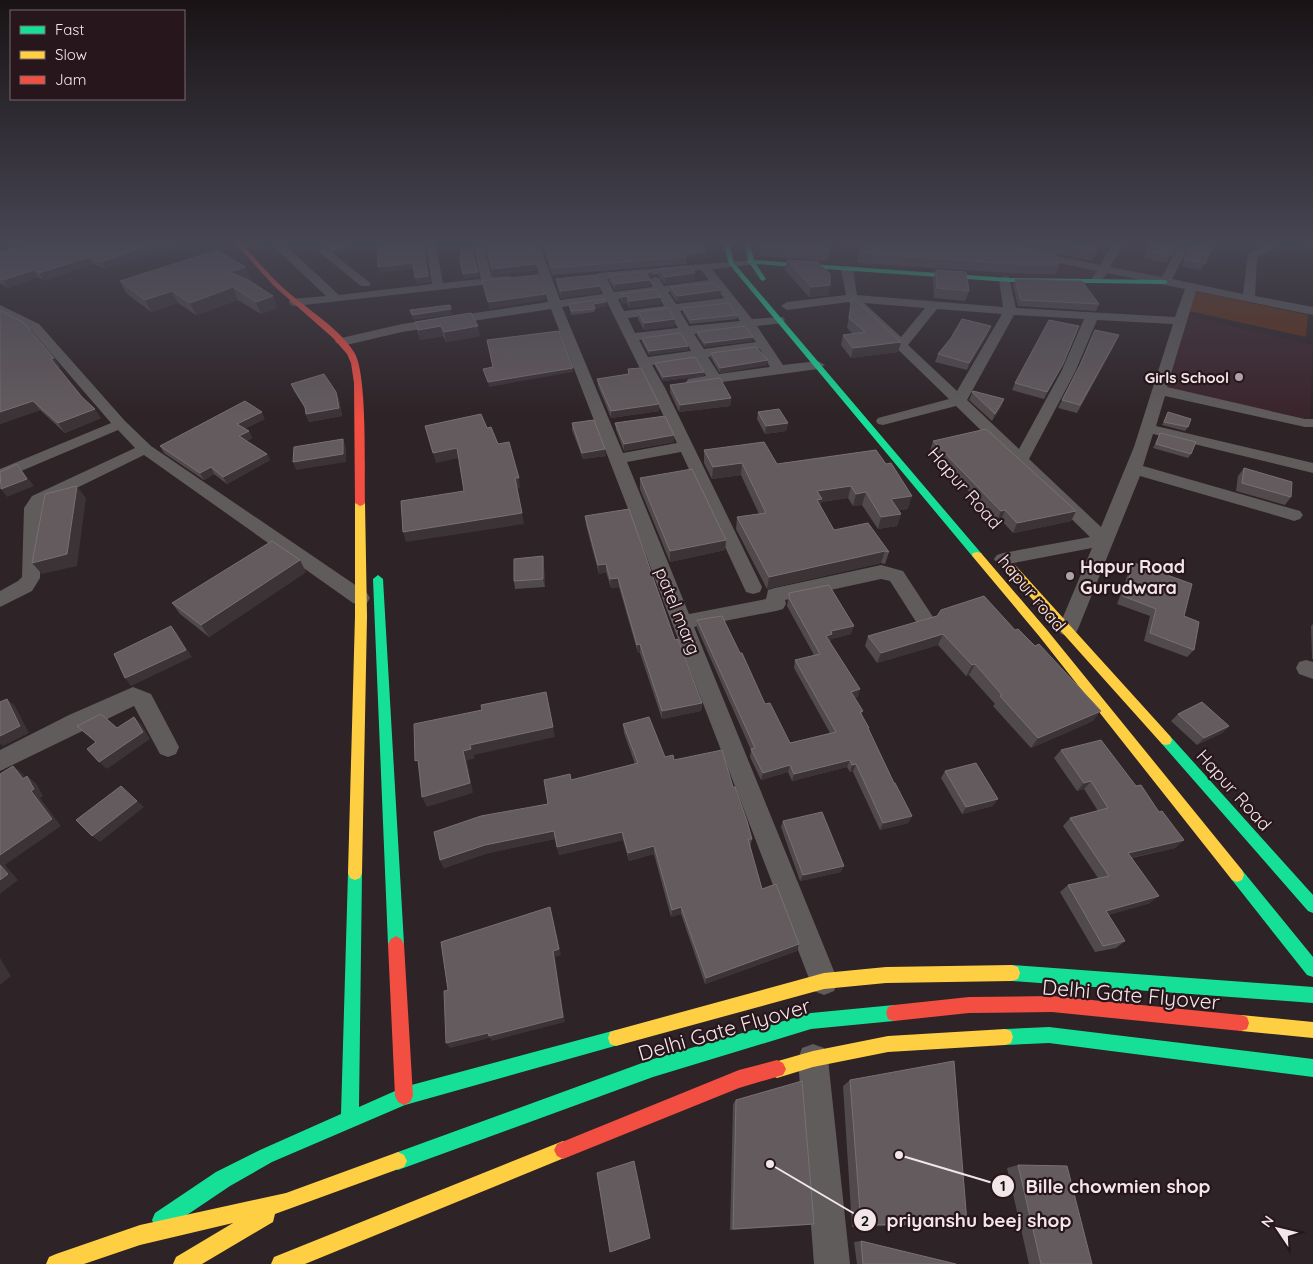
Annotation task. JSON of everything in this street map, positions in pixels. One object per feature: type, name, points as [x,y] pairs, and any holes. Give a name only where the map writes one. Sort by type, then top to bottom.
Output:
[{"type":"main road","name":"hapur road","points":[[762,300],[1043,633],[1313,969]]},
{"type":"main road","points":[[299,301],[346,341],[365,365],[370,386]]},
{"type":"main road","points":[[346,341],[355,363],[358,383],[367,609],[404,1096]]},
{"type":"main road","name":"Hapur Road","points":[[1000,556],[1313,906]]},
{"type":"main road","points":[[350,1120],[367,609],[378,566]]},
{"type":"main road","points":[[56,1264],[140,1235],[223,1179],[266,1156],[404,1096],[824,981],[886,975],[1013,973],[1313,995]]},
{"type":"main road","name":"Delhi Gate Flyover","points":[[140,1235],[286,1202],[653,1068],[811,1021],[969,1005],[1052,1004],[1313,1030]]},
{"type":"main road","points":[[293,1262],[739,1078],[813,1059],[888,1044],[1031,1035],[1313,1068]]},
{"type":"main road","name":"Delhi Gate Flyover","points":[[183,1264],[286,1202]]},
{"type":"street","points":[[299,301],[318,300]]},
{"type":"street","name":"patel marg","points":[[553,300],[614,424],[618,459],[824,981]]},
{"type":"street","points":[[346,341],[402,328],[583,300]]},
{"type":"street","points":[[612,300],[642,362],[667,387],[671,416],[753,587]]},
{"type":"street","points":[[668,300],[715,379]]},
{"type":"street","points":[[787,306],[836,300]]},
{"type":"street","points":[[854,300],[1104,540]]},
{"type":"street","points":[[879,300],[1010,311],[1179,321]]},
{"type":"street","points":[[883,421],[959,400],[1010,311],[1008,300]]},
{"type":"street","points":[[1068,630],[1135,469],[1187,300]]},
{"type":"street","points":[[1258,300],[1313,311]]},
{"type":"street","points":[[620,315],[731,302],[764,345],[777,364],[778,370]]},
{"type":"street","points":[[902,344],[934,304]]},
{"type":"street","points":[[0,309],[35,327],[120,424],[146,448],[367,609]]},
{"type":"street","points":[[1021,460],[1068,372],[1092,316]]},
{"type":"street","points":[[630,337],[779,320]]},
{"type":"street","points":[[642,362],[764,345]]},
{"type":"street","points":[[667,387],[818,364]]},
{"type":"street","points":[[1158,390],[1312,423]]},
{"type":"street","points":[[652,419],[671,416]]},
{"type":"street","points":[[0,475],[120,424]]},
{"type":"street","points":[[1147,428],[1313,468]]},
{"type":"street","points":[[618,459],[686,446]]},
{"type":"street","points":[[0,600],[25,586],[31,578],[33,508],[38,500],[146,448]]},
{"type":"street","points":[[1135,469],[1294,515]]},
{"type":"street","points":[[1000,556],[1104,540]]},
{"type":"street","points":[[683,622],[776,604],[775,595],[881,572],[896,576],[925,620]]},
{"type":"street","points":[[0,761],[133,696],[143,700],[168,747]]},
{"type":"street","points":[[813,1059],[832,1264]]},
{"type":"shaded area","points":[[1192,300],[1237,300],[1308,315],[1306,337],[1189,311]]},
{"type":"shaded area","name":"Girls School","points":[[1185,315],[1313,345],[1310,420],[1163,387]]},
{"type":"building","points":[[185,300],[198,300],[190,303]]},
{"type":"building","points":[[598,300],[605,300],[606,302],[593,304],[595,309],[571,311],[569,304]]},
{"type":"building","points":[[852,300],[855,300],[901,342],[853,348],[843,335],[865,332],[849,318]]},
{"type":"building","points":[[1021,300],[1096,300],[1099,304]]},
{"type":"building","points":[[728,303],[737,315],[690,320],[683,308]]},
{"type":"building","points":[[450,305],[451,309],[412,315],[410,310]]},
{"type":"building","points":[[668,308],[675,319],[644,323],[638,312]]},
{"type":"building","points":[[0,310],[24,323],[54,358],[51,359],[82,397],[95,409],[58,423],[33,401],[0,412]]},
{"type":"building","points":[[471,313],[478,326],[444,332],[441,326],[418,330],[415,322]]},
{"type":"building","points":[[962,319],[991,326],[969,363],[938,354],[951,338]]},
{"type":"building","points":[[1049,320],[1079,326],[1063,364],[1047,392],[1015,383]]},
{"type":"building","points":[[745,326],[753,337],[705,343],[697,332]]},
{"type":"building","points":[[1095,330],[1119,335],[1080,405],[1062,400],[1080,365]]},
{"type":"building","points":[[559,331],[573,368],[488,382],[483,369],[493,367],[487,340]]},
{"type":"building","points":[[681,333],[688,346],[649,351],[642,338]]},
{"type":"building","points":[[756,347],[768,360],[720,368],[711,353]]},
{"type":"building","points":[[695,357],[704,372],[663,377],[655,363]]},
{"type":"building","points":[[641,368],[659,404],[611,411],[597,379],[629,374],[628,369]]},
{"type":"building","points":[[324,374],[336,392],[339,408],[306,414],[305,407],[291,384]]},
{"type":"building","points":[[720,378],[731,398],[680,405],[670,385]]},
{"type":"building","points":[[973,391],[1004,399],[995,414]]},
{"type":"building","points":[[245,401],[262,412],[237,424],[249,431],[239,436],[267,454],[223,477],[211,467],[200,473],[160,446]]},
{"type":"building","points":[[779,409],[788,423],[766,426],[758,412]]},
{"type":"building","points":[[1168,412],[1191,419],[1188,427],[1164,422]]},
{"type":"building","points":[[481,414],[487,428],[491,427],[498,444],[509,442],[519,478],[515,478],[522,513],[403,532],[401,501],[464,491],[457,448],[433,453],[425,426]]},
{"type":"building","points":[[665,416],[674,435],[624,444],[615,423]]},
{"type":"building","points":[[594,420],[605,449],[582,453],[572,423]]},
{"type":"building","points":[[986,429],[1076,511],[1017,523],[1005,510],[1001,511],[933,441]]},
{"type":"building","points":[[1160,433],[1196,442],[1191,454],[1156,444]]},
{"type":"building","points":[[343,439],[343,454],[293,462],[294,447]]},
{"type":"building","points":[[764,442],[777,464],[876,450],[886,464],[891,463],[912,496],[891,499],[901,514],[881,517],[866,492],[856,494],[851,486],[817,491],[822,499],[817,500],[834,530],[868,523],[889,552],[885,551],[769,577],[737,517],[766,513],[742,463],[713,467],[704,450]]},
{"type":"building","points":[[17,464],[27,479],[1,489],[0,472]]},
{"type":"building","points":[[1244,468],[1292,482],[1291,497],[1242,483]]},
{"type":"building","points":[[692,469],[726,540],[670,551],[640,478]]},
{"type":"building","points":[[77,486],[67,554],[32,563],[45,494]]},
{"type":"building","points":[[629,509],[675,640],[678,639],[702,703],[662,711],[640,644],[637,645],[618,578],[610,579],[606,564],[598,565],[585,516]]},
{"type":"building","points":[[272,541],[300,560],[201,625],[172,603]]},
{"type":"building","points":[[543,556],[543,579],[514,581],[514,559]]},
{"type":"building","points":[[1134,563],[1192,584],[1184,616],[1199,622],[1194,650],[1150,633],[1156,609],[1123,596]]},
{"type":"building","points":[[829,585],[854,626],[831,631],[832,634],[826,636],[860,689],[851,692],[863,711],[860,712],[912,816],[883,823],[856,764],[852,765],[850,760],[794,774],[790,765],[763,773],[751,749],[755,748],[697,620],[722,616],[740,653],[742,653],[765,704],[770,703],[790,743],[836,732],[795,660],[820,654],[789,598],[789,593]]},
{"type":"building","points":[[984,596],[1015,630],[1018,629],[1035,646],[1039,644],[1101,711],[1038,738],[1000,696],[1002,695],[975,664],[972,665],[943,634],[881,653],[868,636],[937,616],[941,610]]},
{"type":"building","points":[[171,626],[186,650],[125,678],[114,654]]},
{"type":"building","points":[[546,692],[553,727],[470,745],[471,749],[463,751],[470,783],[422,797],[418,760],[415,761],[414,724],[482,710],[481,705]]},
{"type":"building","points":[[7,699],[20,726],[0,736],[0,702]]},
{"type":"building","points":[[1202,702],[1229,726],[1204,738],[1178,714]]},
{"type":"building","points":[[101,714],[117,728],[134,717],[143,732],[99,762],[87,749],[96,742],[77,726]]},
{"type":"building","points":[[649,717],[665,757],[673,755],[674,760],[722,750],[733,787],[735,787],[747,821],[752,839],[748,839],[762,889],[776,884],[799,944],[706,978],[681,907],[672,910],[654,846],[628,853],[622,832],[557,847],[554,831],[485,845],[440,860],[434,832],[481,816],[548,804],[544,780],[570,774],[571,780],[638,763],[623,724]]},
{"type":"building","points":[[1101,740],[1136,786],[1141,785],[1159,812],[1162,811],[1184,840],[1128,853],[1159,896],[1106,911],[1125,941],[1103,946],[1068,885],[1109,876],[1070,818],[1108,808],[1091,781],[1084,783],[1061,750]]},
{"type":"building","points":[[976,763],[998,799],[966,807],[945,771]]},
{"type":"building","points":[[13,766],[23,779],[27,776],[34,789],[31,791],[52,819],[0,855],[0,774]]},
{"type":"building","points":[[121,786],[137,801],[92,836],[76,820]]},
{"type":"building","points":[[822,812],[844,866],[803,875],[783,821]]},
{"type":"building","points":[[0,865],[8,874],[0,880]]},
{"type":"building","points":[[550,907],[559,949],[553,951],[563,1017],[489,1036],[488,1033],[446,1043],[444,991],[448,990],[441,942]]},
{"type":"building","points":[[954,1061],[967,1223],[861,1225],[850,1080]]},
{"type":"building","points":[[802,1081],[814,1224],[733,1229],[736,1100]]},
{"type":"building","points":[[634,1161],[650,1238],[610,1252],[597,1173]]},
{"type":"building","points":[[1018,1165],[1067,1166],[1092,1264],[1041,1264]]},
{"type":"building","points":[[861,1241],[956,1264],[863,1264]]},
{"type":"traffic: fast","points":[[762,300],[977,555]]},
{"type":"traffic: fast","points":[[378,579],[396,944]]},
{"type":"traffic: fast","points":[[1166,740],[1313,906]]},
{"type":"traffic: fast","points":[[350,1120],[355,873]]},
{"type":"traffic: fast","points":[[1237,875],[1313,969]]},
{"type":"traffic: fast","points":[[1012,973],[1313,995]]},
{"type":"traffic: fast","points":[[398,1161],[653,1068],[811,1021],[894,1013]]},
{"type":"traffic: fast","points":[[1005,1037],[1049,1035],[1313,1068]]},
{"type":"traffic: fast","points":[[162,1220],[223,1179],[266,1156],[404,1096],[616,1038]]},
{"type":"traffic: slow","points":[[355,873],[361,616],[360,503]]},
{"type":"traffic: slow","points":[[977,555],[1043,633],[1237,875]]},
{"type":"traffic: slow","points":[[1011,568],[1166,740]]},
{"type":"traffic: slow","points":[[616,1038],[824,981],[886,975],[1012,973]]},
{"type":"traffic: slow","points":[[1241,1023],[1313,1030]]},
{"type":"traffic: slow","points":[[777,1069],[813,1059],[888,1044],[1005,1037]]},
{"type":"traffic: slow","points":[[281,1264],[563,1150]]},
{"type":"traffic: slow","points":[[56,1264],[140,1235],[286,1202],[398,1161]]},
{"type":"traffic: slow","points":[[183,1264],[266,1215]]},
{"type":"traffic: jam","points":[[294,300],[336,336],[351,353],[355,363],[358,383],[360,503]]},
{"type":"traffic: jam","points":[[396,944],[404,1096]]},
{"type":"traffic: jam","points":[[894,1013],[969,1005],[1052,1004],[1241,1023]]},
{"type":"traffic: jam","points":[[563,1150],[739,1079],[777,1069]]},
{"type":"place","name":"Girls School","points":[[1239,377]]},
{"type":"place","name":"Hapur Road Gurudwara","points":[[1070,576]]},
{"type":"place","name":"Bille chowmien shop","points":[[899,1155]]},
{"type":"place","name":"priyanshu beej shop","points":[[770,1164]]}]
